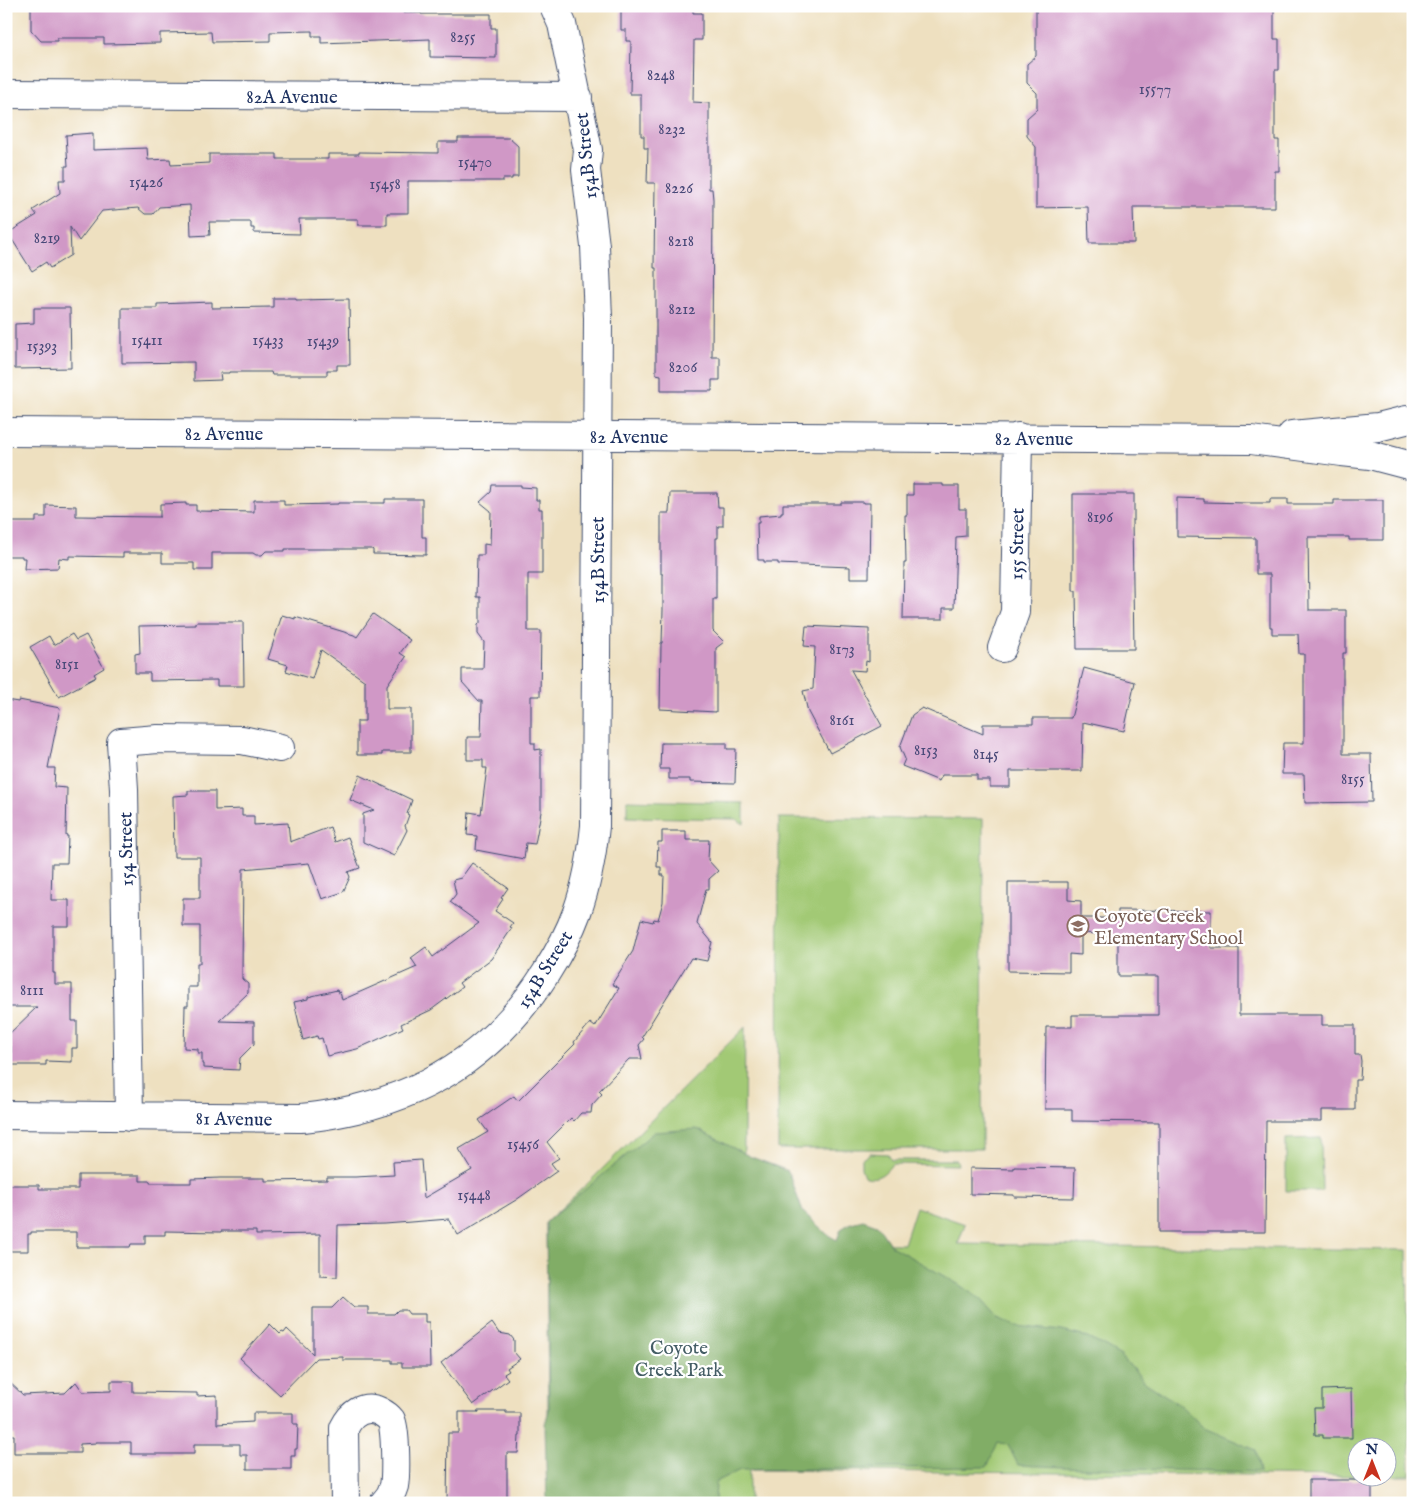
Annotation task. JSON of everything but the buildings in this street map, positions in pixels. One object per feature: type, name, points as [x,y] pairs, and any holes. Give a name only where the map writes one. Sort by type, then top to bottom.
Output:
[{"type":"street","name":"154B Street","points":[[452,1070],[499,1032],[530,998],[556,956],[577,913],[589,869],[595,826],[599,436],[597,280],[586,170],[588,150],[562,24],[554,6]]},
{"type":"street","name":"82A Avenue","points":[[6,94],[578,97]]},
{"type":"street","name":"82 Avenue","points":[[6,432],[1251,440],[1378,427],[1411,415]]},
{"type":"street","points":[[1410,468],[1400,448],[1402,431],[1411,415]]},
{"type":"street","name":"155 Street","points":[[1002,648],[1015,612],[1018,438]]},
{"type":"street","name":"82 Avenue","points":[[1251,440],[1370,454],[1410,468]]},
{"type":"street","name":"154 Street","points":[[129,1116],[124,789],[121,742],[158,739],[242,740],[280,748]]},
{"type":"street","name":"81 Avenue","points":[[6,1115],[280,1118],[319,1116],[375,1104],[400,1096],[452,1070]]},
{"type":"street","points":[[344,1503],[344,1428],[348,1419],[356,1413],[364,1409],[374,1409],[384,1413],[391,1419],[395,1430],[394,1486],[390,1498],[384,1503]]},
{"type":"green space","points":[[627,800],[744,803],[744,824],[736,819],[627,817]]},
{"type":"green space","points":[[779,818],[983,819],[982,1149],[778,1149]]},
{"type":"green space","name":"Coyote Creek Park","points":[[745,1027],[743,1242],[904,1244],[916,1207],[965,1224],[958,1244],[1407,1250],[1410,1476],[1396,1476],[1396,1436],[1346,1436],[1346,1476],[749,1470],[749,1503],[549,1503],[546,1222],[587,1184]]},
{"type":"green space","name":"Coyote Creek Park","points":[[697,1129],[749,1156],[788,1171],[803,1212],[828,1235],[837,1240],[841,1229],[851,1223],[863,1220],[877,1225],[891,1246],[958,1284],[980,1299],[997,1318],[1017,1326],[1061,1331],[1083,1336],[1121,1356],[1146,1383],[1180,1405],[1204,1428],[1256,1450],[1260,1472],[1018,1465],[1008,1445],[998,1442],[987,1467],[740,1470],[716,1482],[715,1503],[547,1503],[545,1424],[549,1410],[546,1222],[654,1132]]},
{"type":"green space","points":[[1321,1138],[1322,1191],[1286,1191],[1286,1139]]},
{"type":"green space","points":[[870,1153],[888,1154],[891,1160],[957,1160],[958,1165],[892,1164],[880,1176],[872,1178],[864,1176],[861,1168],[861,1160]]},
{"type":"place","name":"Coyote Creek Elementary School","points":[[1078,926]]}]
